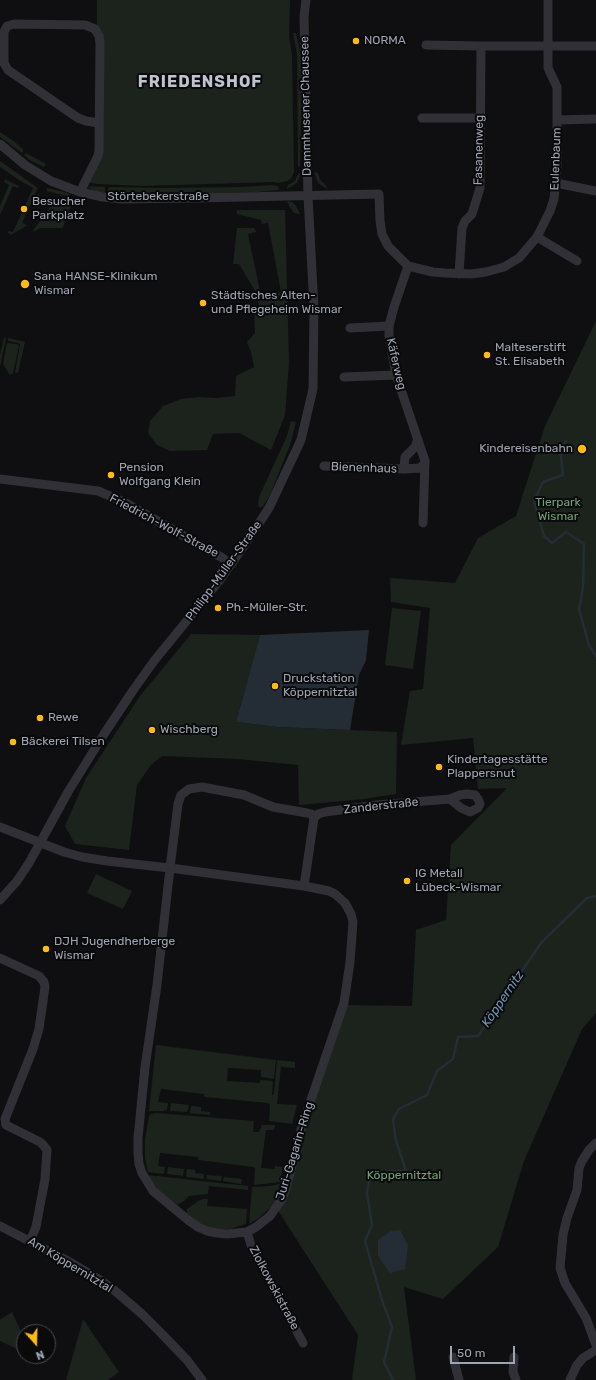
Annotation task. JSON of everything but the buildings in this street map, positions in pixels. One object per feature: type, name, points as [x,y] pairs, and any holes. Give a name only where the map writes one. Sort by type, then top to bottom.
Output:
[{"type":"street","name":"Dammhusener Chaussee","points":[[301,0],[304,16]]},
{"type":"street","name":"Dammhusener Chaussee","points":[[306,0],[304,16],[308,196]]},
{"type":"street","name":"Eulenbaum","points":[[308,196],[379,194],[380,221],[384,238],[392,251],[408,266],[433,272],[459,274],[486,272],[504,267],[519,258],[537,237],[550,211],[554,199],[556,183],[557,88],[548,68],[548,0]]},
{"type":"street","points":[[80,192],[99,154],[100,123],[100,43],[99,36],[95,29],[85,25],[14,24],[7,26],[4,32],[4,63],[8,70],[78,118],[100,123]]},
{"type":"street","points":[[426,45],[596,46]]},
{"type":"street","name":"Fasanenweg","points":[[459,274],[462,228],[465,221],[472,214],[480,188],[480,46]]},
{"type":"street","points":[[422,118],[480,118]]},
{"type":"street","points":[[557,120],[596,119]]},
{"type":"street","name":"Störtebekerstraße","points":[[0,144],[40,175],[51,181],[80,192],[103,197],[122,199],[308,196]]},
{"type":"street","points":[[556,183],[596,191]]},
{"type":"street","name":"Philipp-Müller-Straße","points":[[0,900],[17,881],[83,768],[134,689],[231,564],[269,508],[301,440],[313,389],[314,308],[308,196]]},
{"type":"street","points":[[537,237],[577,261]]},
{"type":"street","name":"Käferweg","points":[[408,266],[394,307],[389,326],[389,336],[396,374],[424,458],[423,523]]},
{"type":"street","points":[[350,328],[389,326]]},
{"type":"street","points":[[344,377],[396,374]]},
{"type":"street","points":[[418,439],[415,447],[405,457],[404,469],[417,469],[424,464]]},
{"type":"street","name":"Bienenhaus","points":[[324,466],[404,469]]},
{"type":"street","name":"Friedrich-Wolf-Straße","points":[[0,479],[98,491],[124,502],[231,564]]},
{"type":"street","points":[[170,868],[178,804],[181,794],[189,789],[202,787],[244,795],[273,807],[311,814],[314,818],[304,886]]},
{"type":"street","name":"Zanderstraße","points":[[314,818],[318,814],[325,812],[450,799]]},
{"type":"street","name":"Juri-Gagarin-Ring","points":[[0,827],[64,852],[82,857],[170,868],[321,889],[336,894],[349,909],[353,922],[353,930],[348,981],[344,1003],[302,1126],[282,1199],[277,1208],[263,1222],[247,1232],[217,1233],[198,1227],[153,1191],[142,1173],[139,1164],[138,1138],[145,1067],[157,985],[170,868]]},
{"type":"street","points":[[0,958],[39,976],[44,982],[45,986],[39,1029],[33,1049],[5,1120],[6,1125],[40,1142],[47,1150],[45,1180],[36,1228],[30,1241]]},
{"type":"street","points":[[596,1143],[589,1150],[579,1168],[577,1190],[567,1218],[563,1235],[560,1268],[565,1283],[586,1318],[596,1345]]},
{"type":"street","name":"Am Köppernitztal","points":[[0,1226],[66,1260],[114,1290],[158,1330],[187,1360],[202,1380]]},
{"type":"street","name":"Ziolkowskistraße","points":[[247,1232],[251,1245],[303,1343]]},
{"type":"street","points":[[570,1380],[577,1365],[587,1355],[596,1350]]},
{"type":"street","points":[[453,1357],[459,1380]]},
{"type":"street","points":[[514,1357],[513,1372],[516,1380]]},
{"type":"green space","points":[[97,0],[290,0],[289,37],[292,54],[294,172],[292,177],[288,181],[278,183],[143,186],[98,184],[88,182],[102,156]]},
{"type":"green space","points":[[293,33],[296,33],[301,60],[300,166],[298,167],[297,54]]},
{"type":"green space","points":[[0,132],[15,142],[23,149],[23,152],[22,153],[0,137]]},
{"type":"green space","points":[[26,153],[46,164],[44,167],[31,161],[24,155]]},
{"type":"green space","points":[[0,161],[38,188],[22,223],[27,225],[11,235],[7,232],[13,232],[33,188],[0,167]]},
{"type":"green space","points":[[314,172],[318,173],[320,180],[326,185],[327,189],[318,183]]},
{"type":"green space","points":[[301,173],[297,183],[287,189],[288,185],[295,181],[298,174]]},
{"type":"green space","points":[[5,179],[19,186],[18,188],[13,186],[0,215],[0,206],[9,185],[4,182]]},
{"type":"green space","points":[[88,186],[105,187],[105,193],[95,191]]},
{"type":"green space","points":[[278,186],[279,190],[259,192],[143,195],[108,193],[108,188],[110,187],[162,188]]},
{"type":"green space","points":[[47,188],[68,193],[71,197],[47,191]]},
{"type":"green space","points":[[58,198],[71,200],[71,206],[63,228],[41,228],[32,232],[41,220],[44,220],[53,200],[54,201]]},
{"type":"green space","points":[[287,201],[292,202],[296,206],[300,214],[294,213]]},
{"type":"green space","points":[[237,210],[285,210],[289,363],[285,415],[271,450],[239,433],[213,434],[207,450],[170,451],[157,445],[148,433],[150,421],[163,406],[181,399],[235,396],[236,376],[254,367],[247,342],[255,333],[254,308],[259,307],[259,304],[255,291],[239,264],[233,264],[237,228],[254,228],[256,231],[248,234],[261,296],[267,294],[268,298],[275,296],[275,293],[281,292],[268,223],[262,224],[261,220],[237,214]]},
{"type":"green space","name":"Köppernitztal","points":[[596,321],[596,1013],[582,1029],[524,1161],[498,1247],[443,1299],[404,1287],[416,1380],[352,1380],[358,1335],[277,1209],[345,1005],[412,1006],[416,930],[446,920],[451,845],[507,788],[478,789],[473,738],[401,745],[410,691],[423,689],[430,608],[391,602],[390,578],[455,583],[478,538],[516,516],[545,426]]},
{"type":"green space","points":[[4,338],[6,338],[0,367],[0,355]]},
{"type":"green space","points":[[8,338],[25,342],[18,373],[15,372],[20,345],[19,343],[8,341]]},
{"type":"green space","points":[[7,343],[17,344],[19,346],[13,373],[11,375],[3,364]]},
{"type":"green space","points":[[291,421],[296,422],[290,445],[270,495],[260,508],[258,506],[259,497],[287,436]]},
{"type":"green space","points":[[392,608],[421,611],[413,669],[385,665]]},
{"type":"green space","points":[[191,634],[260,635],[236,722],[277,727],[397,732],[396,794],[364,799],[299,805],[298,765],[238,759],[162,756],[151,765],[137,785],[129,850],[75,844],[65,826],[86,778],[140,696]]},
{"type":"green space","points":[[96,874],[132,891],[123,909],[87,893]]},
{"type":"green space","points":[[156,1045],[276,1060],[274,1079],[261,1077],[261,1070],[228,1068],[227,1081],[260,1083],[260,1080],[273,1081],[272,1095],[274,1094],[277,1060],[295,1062],[295,1068],[281,1067],[277,1104],[297,1105],[292,1124],[269,1121],[270,1105],[268,1103],[205,1097],[204,1094],[161,1089],[158,1102],[168,1103],[167,1110],[149,1111]]},
{"type":"green space","points":[[171,1103],[189,1105],[187,1112],[170,1111]]},
{"type":"green space","points":[[191,1106],[201,1107],[201,1111],[210,1112],[210,1115],[190,1113]]},
{"type":"green space","points":[[156,1113],[254,1121],[253,1132],[259,1132],[262,1125],[275,1125],[274,1130],[266,1130],[261,1168],[275,1169],[275,1166],[283,1167],[280,1182],[254,1185],[255,1168],[253,1167],[198,1160],[198,1157],[160,1153],[158,1166],[165,1167],[164,1174],[148,1172],[145,1158],[145,1139],[149,1116]]},
{"type":"green space","points":[[168,1167],[184,1169],[183,1176],[167,1174]]},
{"type":"green space","points":[[187,1169],[196,1170],[195,1173],[204,1174],[204,1179],[186,1177]]},
{"type":"green space","points":[[147,1175],[248,1186],[248,1190],[209,1186],[208,1194],[189,1196],[177,1205],[161,1195]]},
{"type":"green space","points":[[207,1175],[222,1176],[221,1181],[206,1179]]},
{"type":"green space","points":[[224,1177],[242,1179],[241,1184],[223,1181]]},
{"type":"green space","points":[[284,1184],[282,1191],[272,1206],[259,1218],[249,1224],[252,1187]]},
{"type":"green space","points":[[203,1199],[208,1199],[207,1206],[247,1209],[246,1224],[230,1229],[219,1229],[206,1227],[187,1216],[187,1209]]},
{"type":"green space","points":[[12,1312],[18,1324],[16,1324],[16,1349],[0,1341],[0,1320]]},
{"type":"green space","points":[[83,1319],[119,1372],[108,1380],[66,1380]]},
{"type":"shaded area","points":[[369,630],[366,660],[359,675],[350,730],[277,727],[236,722],[260,635]]},
{"type":"shaded area","points":[[400,1230],[408,1245],[405,1269],[390,1273],[378,1256],[378,1240],[391,1231]]},
{"type":"waterway","name":"Köppernitz","points":[[566,441],[560,450],[563,475],[543,482],[534,501],[544,536],[552,543],[566,532],[584,544],[583,588],[579,609],[589,645],[596,656]]},
{"type":"waterway","name":"Köppernitz","points":[[393,1380],[384,1362],[392,1327],[382,1300],[365,1241],[372,1225],[367,1193],[369,1181],[389,1171],[406,1171],[396,1141],[393,1119],[399,1109],[427,1095],[437,1071],[453,1059],[458,1037],[478,1036],[541,943],[587,898],[596,896]]},
{"type":"place","name":"NORMA","points":[[356,41]]},
{"type":"place","name":"Besucher Parkplatz","points":[[24,209]]},
{"type":"place","name":"Sana HANSE-Klinikum Wismar","points":[[25,284]]},
{"type":"place","name":"Städtisches Alten- und Pflegeheim Wismar","points":[[203,303]]},
{"type":"place","name":"Malteserstift St. Elisabeth","points":[[487,355]]},
{"type":"place","name":"Kindereisenbahn","points":[[582,449]]},
{"type":"place","name":"Pension Wolfgang Klein","points":[[111,475]]},
{"type":"place","name":"Ph.-Müller-Str.","points":[[218,608]]},
{"type":"place","name":"Druckstation Köppernitztal","points":[[275,686]]},
{"type":"place","name":"Rewe","points":[[40,718]]},
{"type":"place","name":"Wischberg","points":[[152,730]]},
{"type":"place","name":"Bäckerei Tilsen","points":[[13,742]]},
{"type":"place","name":"Kindertagesstätte Plappersnut","points":[[439,767]]},
{"type":"place","name":"IG Metall Lübeck-Wismar","points":[[407,881]]},
{"type":"place","name":"DJH Jugendherberge Wismar","points":[[46,949]]},
{"type":"district","name":"FRIEDENSHOF","points":[[200,82]]},
{"type":"park label","name":"Tierpark Wismar","points":[[558,510]]}]
